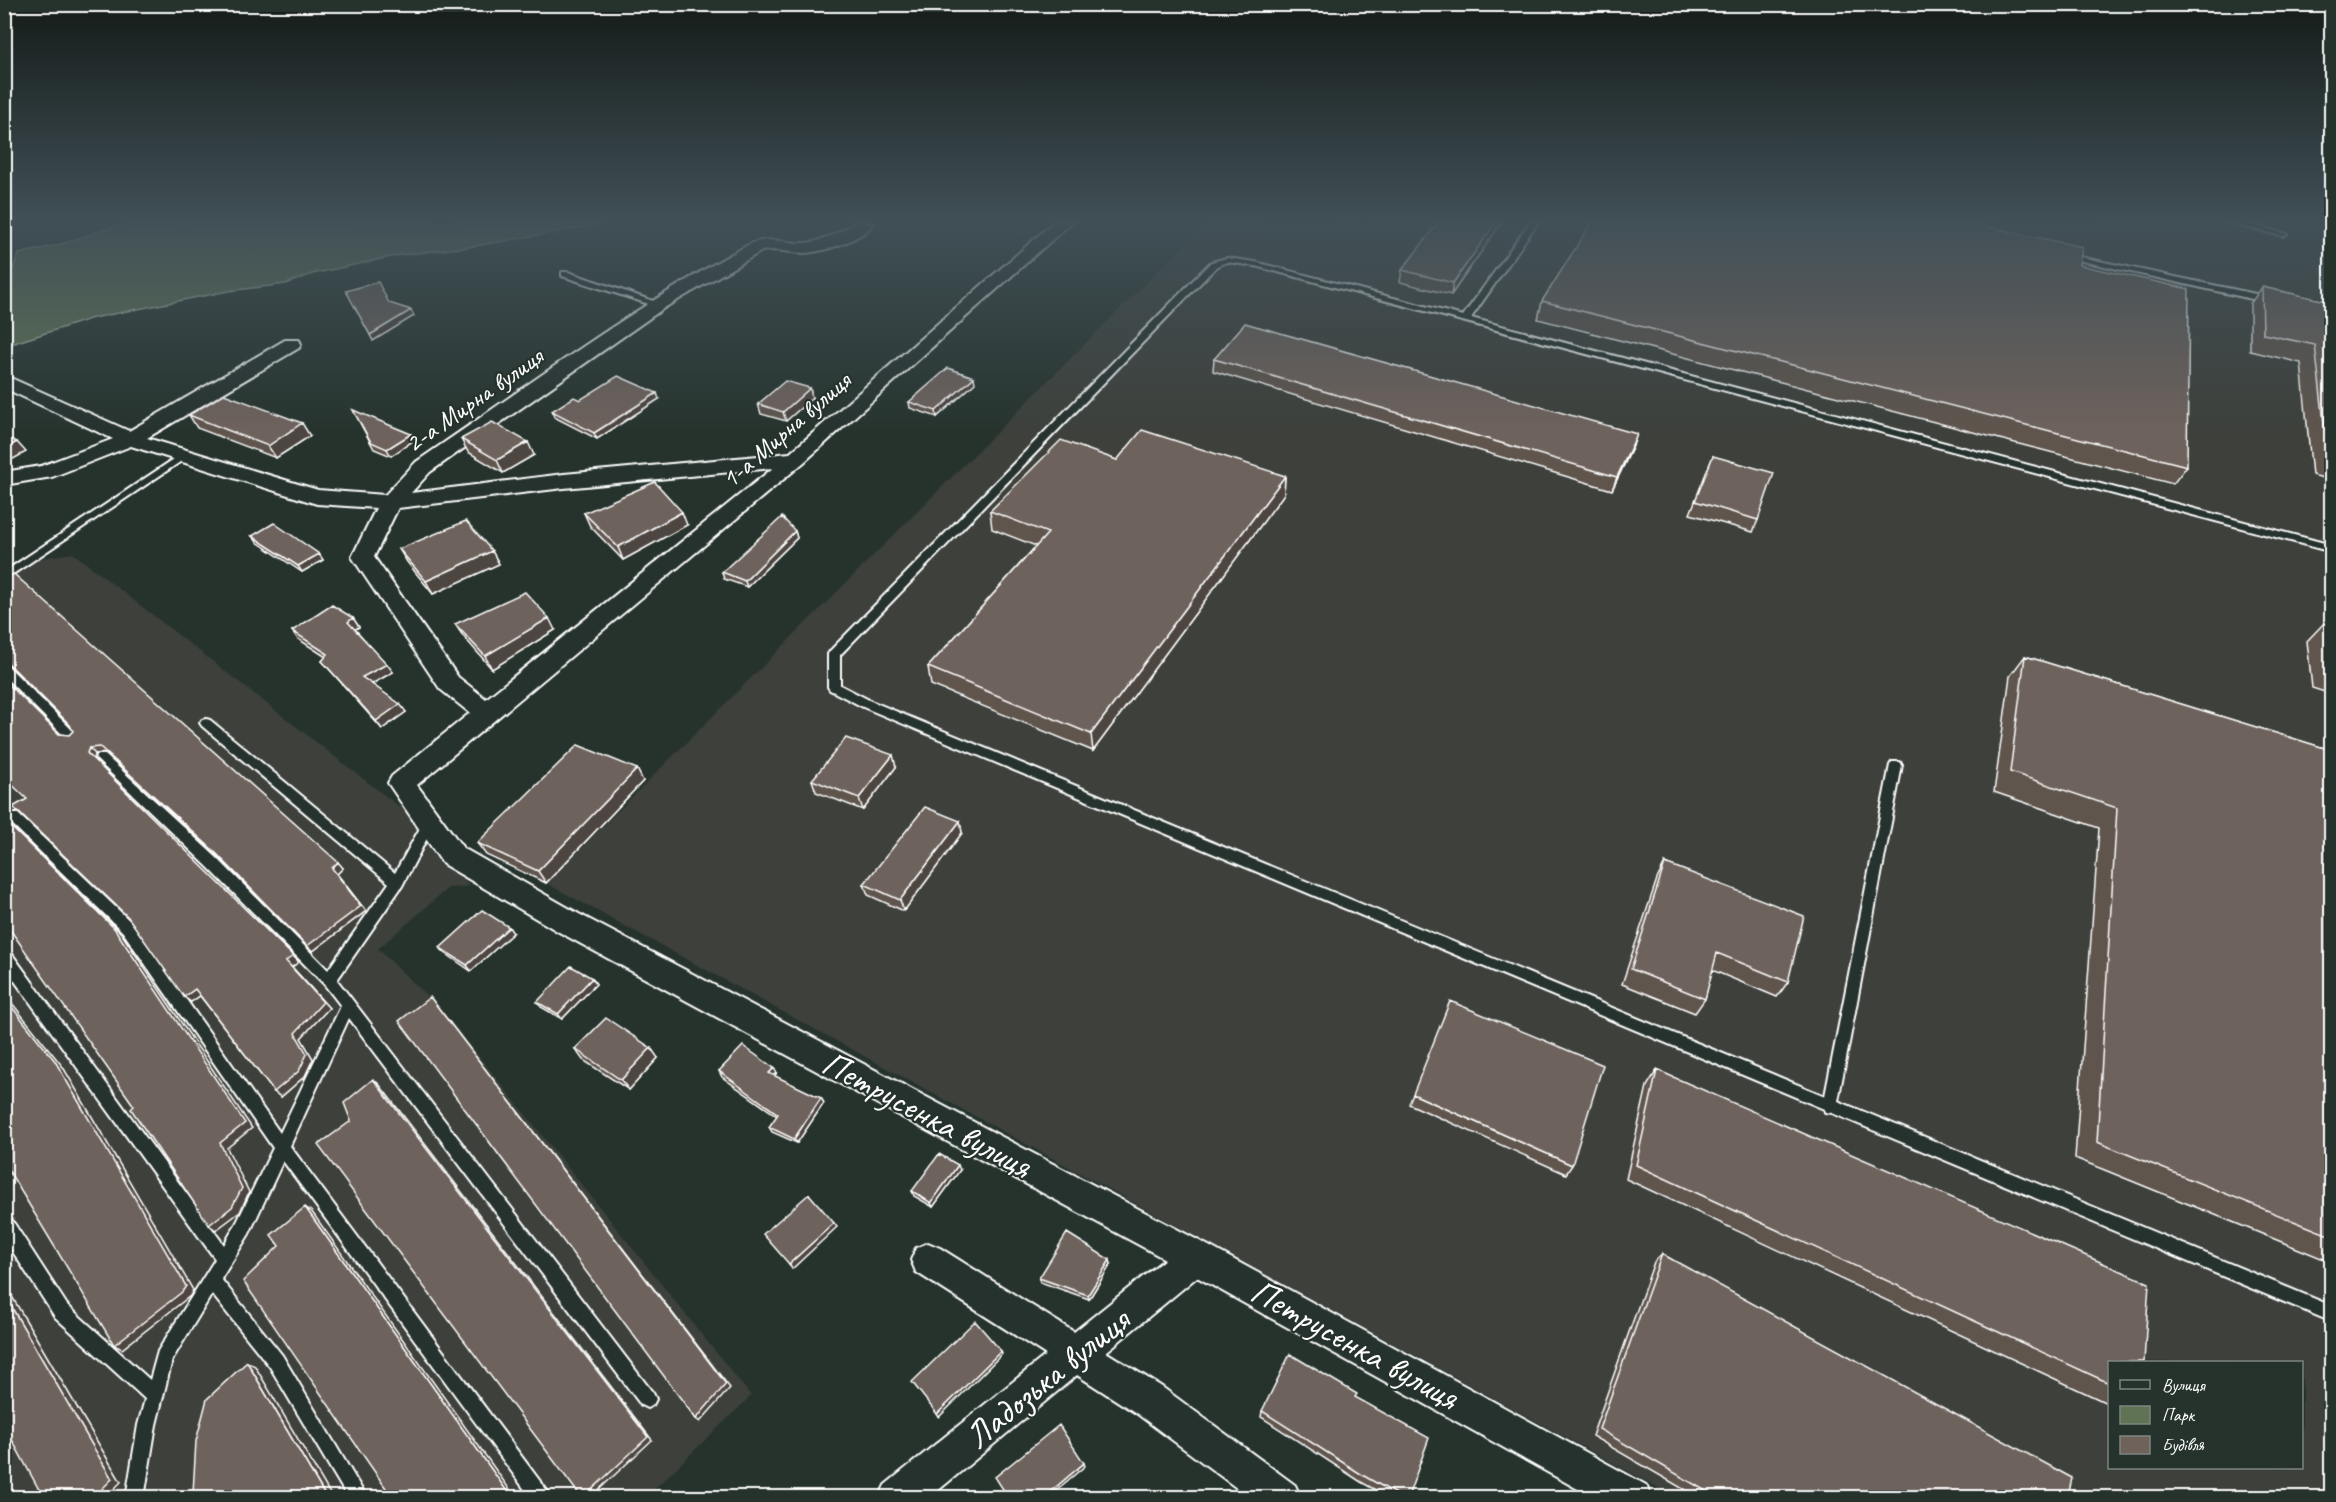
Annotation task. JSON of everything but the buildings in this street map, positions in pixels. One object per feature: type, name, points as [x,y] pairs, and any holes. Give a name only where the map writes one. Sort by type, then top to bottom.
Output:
[{"type":"street","name":"2-а Мирна вулиця","points":[[487,713],[449,683],[363,557],[390,502],[423,467],[676,292]]},
{"type":"street","name":"1-а Мирна вулиця","points":[[536,672],[796,459],[985,292]]},
{"type":"street","points":[[4,479],[45,472],[130,439],[292,344]]},
{"type":"street","points":[[4,381],[130,439],[317,497],[390,502],[564,481],[796,459]]},
{"type":"street","name":"Петрусенка вулиця","points":[[536,672],[401,783],[453,856],[569,923],[1196,1257],[1633,1497]]},
{"type":"street","name":"Ладозька вулиця","points":[[898,1497],[1196,1257]]},
{"type":"street","points":[[928,1260],[1149,1400],[1282,1497]]},
{"type":"lane","points":[[621,292],[658,304]]},
{"type":"lane","points":[[1187,292],[834,654],[834,687],[889,714],[2331,1314]]},
{"type":"lane","points":[[1361,292],[2331,549]]},
{"type":"lane","points":[[1466,320],[1485,292]]},
{"type":"lane","points":[[2234,292],[2285,303]]},
{"type":"lane","points":[[4,577],[183,456]]},
{"type":"lane","points":[[4,669],[71,736]]},
{"type":"lane","points":[[206,723],[397,882]]},
{"type":"lane","points":[[101,758],[212,862],[329,980],[647,1399]]},
{"type":"lane","points":[[1830,1107],[1896,765]]},
{"type":"lane","points":[[14,818],[128,928],[283,1149],[542,1497]]},
{"type":"lane","points":[[329,980],[397,882],[429,823]]},
{"type":"lane","points":[[4,954],[224,1260]]},
{"type":"lane","points":[[135,1497],[147,1425],[164,1357],[243,1228],[283,1149],[348,1006]]},
{"type":"lane","points":[[4,1223],[61,1311],[154,1396]]},
{"type":"lane","points":[[211,1280],[276,1361],[358,1497]]},
{"type":"shaded area","points":[[1137,292],[2331,292],[2331,1497],[1675,1497],[546,883]]},
{"type":"shaded area","points":[[73,553],[406,812],[470,886],[448,888],[378,949],[441,1009],[751,1396],[646,1497],[5,1497],[4,564]]},
{"type":"green space","points":[[5,292],[223,292],[93,318],[5,346]]}]
